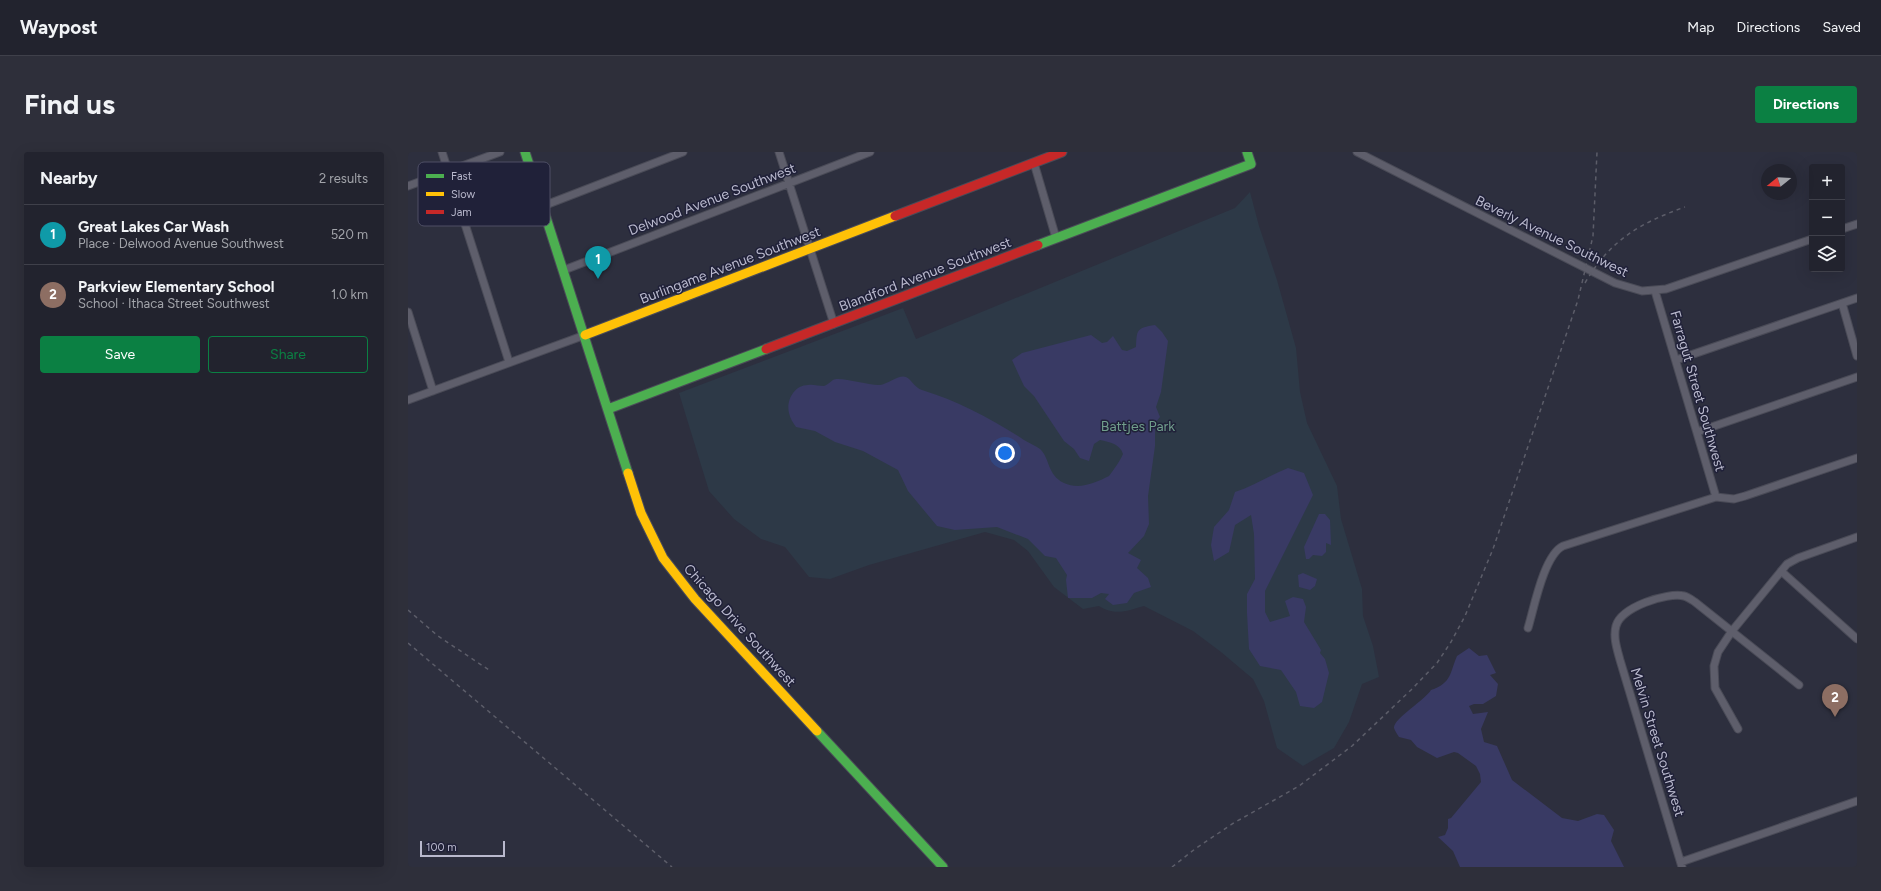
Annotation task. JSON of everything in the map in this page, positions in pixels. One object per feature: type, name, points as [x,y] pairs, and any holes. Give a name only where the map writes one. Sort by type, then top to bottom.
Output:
[{"type":"street","points":[[442,152],[445,162]]},
{"type":"street","points":[[473,162],[500,152]]},
{"type":"street","name":"Chicago Drive Southwest","points":[[525,152],[528,162]]},
{"type":"street","points":[[550,203],[683,152]]},
{"type":"street","points":[[779,152],[834,324]]},
{"type":"street","name":"Delwood Avenue Southwest","points":[[564,270],[870,152]]},
{"type":"street","name":"Burlingame Avenue Southwest","points":[[408,400],[585,335],[1062,152]]},
{"type":"street","name":"Blandford Avenue Southwest","points":[[608,409],[1251,164],[1247,152]]},
{"type":"street","name":"Beverly Avenue Southwest","points":[[1357,152],[1615,283],[1628,288],[1655,291],[1666,289],[1809,240]]},
{"type":"street","points":[[1034,163],[1056,238]]},
{"type":"street","points":[[408,186],[418,182]]},
{"type":"street","points":[[1845,228],[1857,224]]},
{"type":"street","points":[[466,226],[509,362]]},
{"type":"street","name":"Chicago Drive Southwest","points":[[550,226],[641,513],[652,539],[673,573],[705,610],[943,867]]},
{"type":"street","name":"Farragut Street Southwest","points":[[1655,291],[1716,498]]},
{"type":"street","points":[[1676,360],[1857,298]]},
{"type":"street","points":[[1842,303],[1857,356]]},
{"type":"street","points":[[408,312],[433,391]]},
{"type":"street","points":[[1697,432],[1857,377]]},
{"type":"street","points":[[1528,628],[1549,560],[1553,553],[1562,546],[1586,537],[1716,498],[1734,499],[1745,496],[1857,458]]},
{"type":"street","points":[[1738,729],[1715,688],[1714,675],[1718,652],[1732,631],[1787,564],[1798,558],[1857,538]]},
{"type":"street","points":[[1781,571],[1857,640]]},
{"type":"street","name":"Melvin Street Southwest","points":[[1682,864],[1620,660],[1615,637],[1616,625],[1621,617],[1637,607],[1657,599],[1684,596],[1695,602],[1732,631]]},
{"type":"street","points":[[1732,631],[1799,685]]},
{"type":"street","points":[[1682,864],[1857,800]]},
{"type":"green space","name":"Battjes Park","points":[[1250,192],[1296,348],[1300,392],[1307,423],[1337,486],[1341,519],[1362,589],[1363,616],[1373,646],[1379,677],[1362,684],[1349,722],[1334,748],[1303,766],[1277,748],[1264,701],[1253,679],[1221,652],[1193,631],[1144,606],[1121,612],[1110,611],[1099,606],[1083,609],[1054,587],[1028,551],[1014,540],[985,532],[869,565],[830,579],[809,577],[785,547],[761,539],[734,519],[709,491],[679,393],[903,308],[916,339],[1235,208]]},
{"type":"water","points":[[1155,325],[1168,341],[1161,392],[1156,407],[1160,417],[1155,423],[1155,446],[1148,496],[1149,524],[1144,536],[1128,553],[1141,560],[1137,568],[1148,578],[1151,587],[1134,593],[1127,603],[1113,605],[1105,599],[1109,594],[1101,593],[1092,598],[1068,598],[1066,580],[1067,575],[1056,558],[1045,556],[1028,539],[997,527],[955,530],[937,526],[908,491],[898,470],[863,451],[835,442],[815,431],[796,427],[789,413],[788,408],[792,394],[803,386],[824,386],[837,379],[880,385],[903,376],[920,389],[974,411],[1040,449],[1046,457],[1054,476],[1058,480],[1075,486],[1087,485],[1109,476],[1123,454],[1122,451],[1114,444],[1100,440],[1094,444],[1089,461],[1080,458],[1074,449],[1064,441],[1034,396],[1024,386],[1012,360],[1022,353],[1091,335],[1102,343],[1107,342],[1113,336],[1122,350],[1127,351],[1136,347],[1137,333],[1141,329]]},
{"type":"water","points":[[1288,468],[1304,473],[1313,495],[1265,591],[1265,612],[1270,622],[1290,616],[1285,601],[1293,597],[1303,599],[1306,607],[1304,622],[1321,650],[1320,653],[1325,659],[1329,673],[1322,702],[1314,708],[1300,706],[1296,692],[1281,670],[1260,666],[1249,649],[1247,594],[1255,579],[1254,534],[1251,515],[1235,525],[1229,552],[1214,561],[1211,545],[1214,527],[1229,510],[1235,492],[1249,487]]},
{"type":"water","points":[[1319,514],[1325,514],[1330,520],[1331,545],[1326,543],[1326,552],[1322,556],[1313,555],[1309,559],[1306,559],[1304,547]]},
{"type":"water","points":[[1303,573],[1317,579],[1315,586],[1310,590],[1299,587],[1298,575]]},
{"type":"water","points":[[1469,648],[1479,656],[1487,655],[1496,673],[1490,675],[1498,684],[1496,696],[1483,704],[1474,704],[1469,706],[1473,714],[1488,712],[1481,729],[1484,742],[1497,746],[1512,780],[1562,818],[1578,821],[1597,814],[1604,815],[1614,830],[1611,841],[1624,867],[1460,867],[1453,851],[1438,837],[1445,835],[1448,828],[1448,819],[1451,818],[1481,782],[1480,774],[1476,766],[1458,753],[1454,752],[1437,758],[1417,747],[1411,740],[1399,737],[1394,728],[1395,724],[1431,690],[1443,684],[1447,680],[1457,656]]},
{"type":"railway","points":[[1172,867],[1195,849],[1232,824],[1299,786],[1352,746],[1437,663],[1451,642],[1465,616],[1493,549],[1578,300],[1593,236],[1597,152]]},
{"type":"railway","points":[[1585,283],[1605,255],[1616,244],[1640,227],[1685,207]]},
{"type":"railway","points":[[408,610],[438,636],[489,670]]},
{"type":"railway","points":[[408,643],[672,867]]},
{"type":"traffic: fast","points":[[525,152],[528,162]]},
{"type":"traffic: fast","points":[[1038,245],[1251,164],[1247,152]]},
{"type":"traffic: fast","points":[[549,226],[628,473]]},
{"type":"traffic: fast","points":[[608,409],[766,349]]},
{"type":"traffic: fast","points":[[817,731],[943,867]]},
{"type":"traffic: slow","points":[[585,335],[895,216]]},
{"type":"traffic: slow","points":[[628,473],[641,513],[663,558],[695,599],[817,731]]},
{"type":"traffic: jam","points":[[895,216],[1062,152]]},
{"type":"traffic: jam","points":[[766,349],[1038,245]]},
{"type":"place","name":"Great Lakes Car Wash","points":[[598,279]]},
{"type":"place","name":"Parkview Elementary School","points":[[1835,717]]}]
